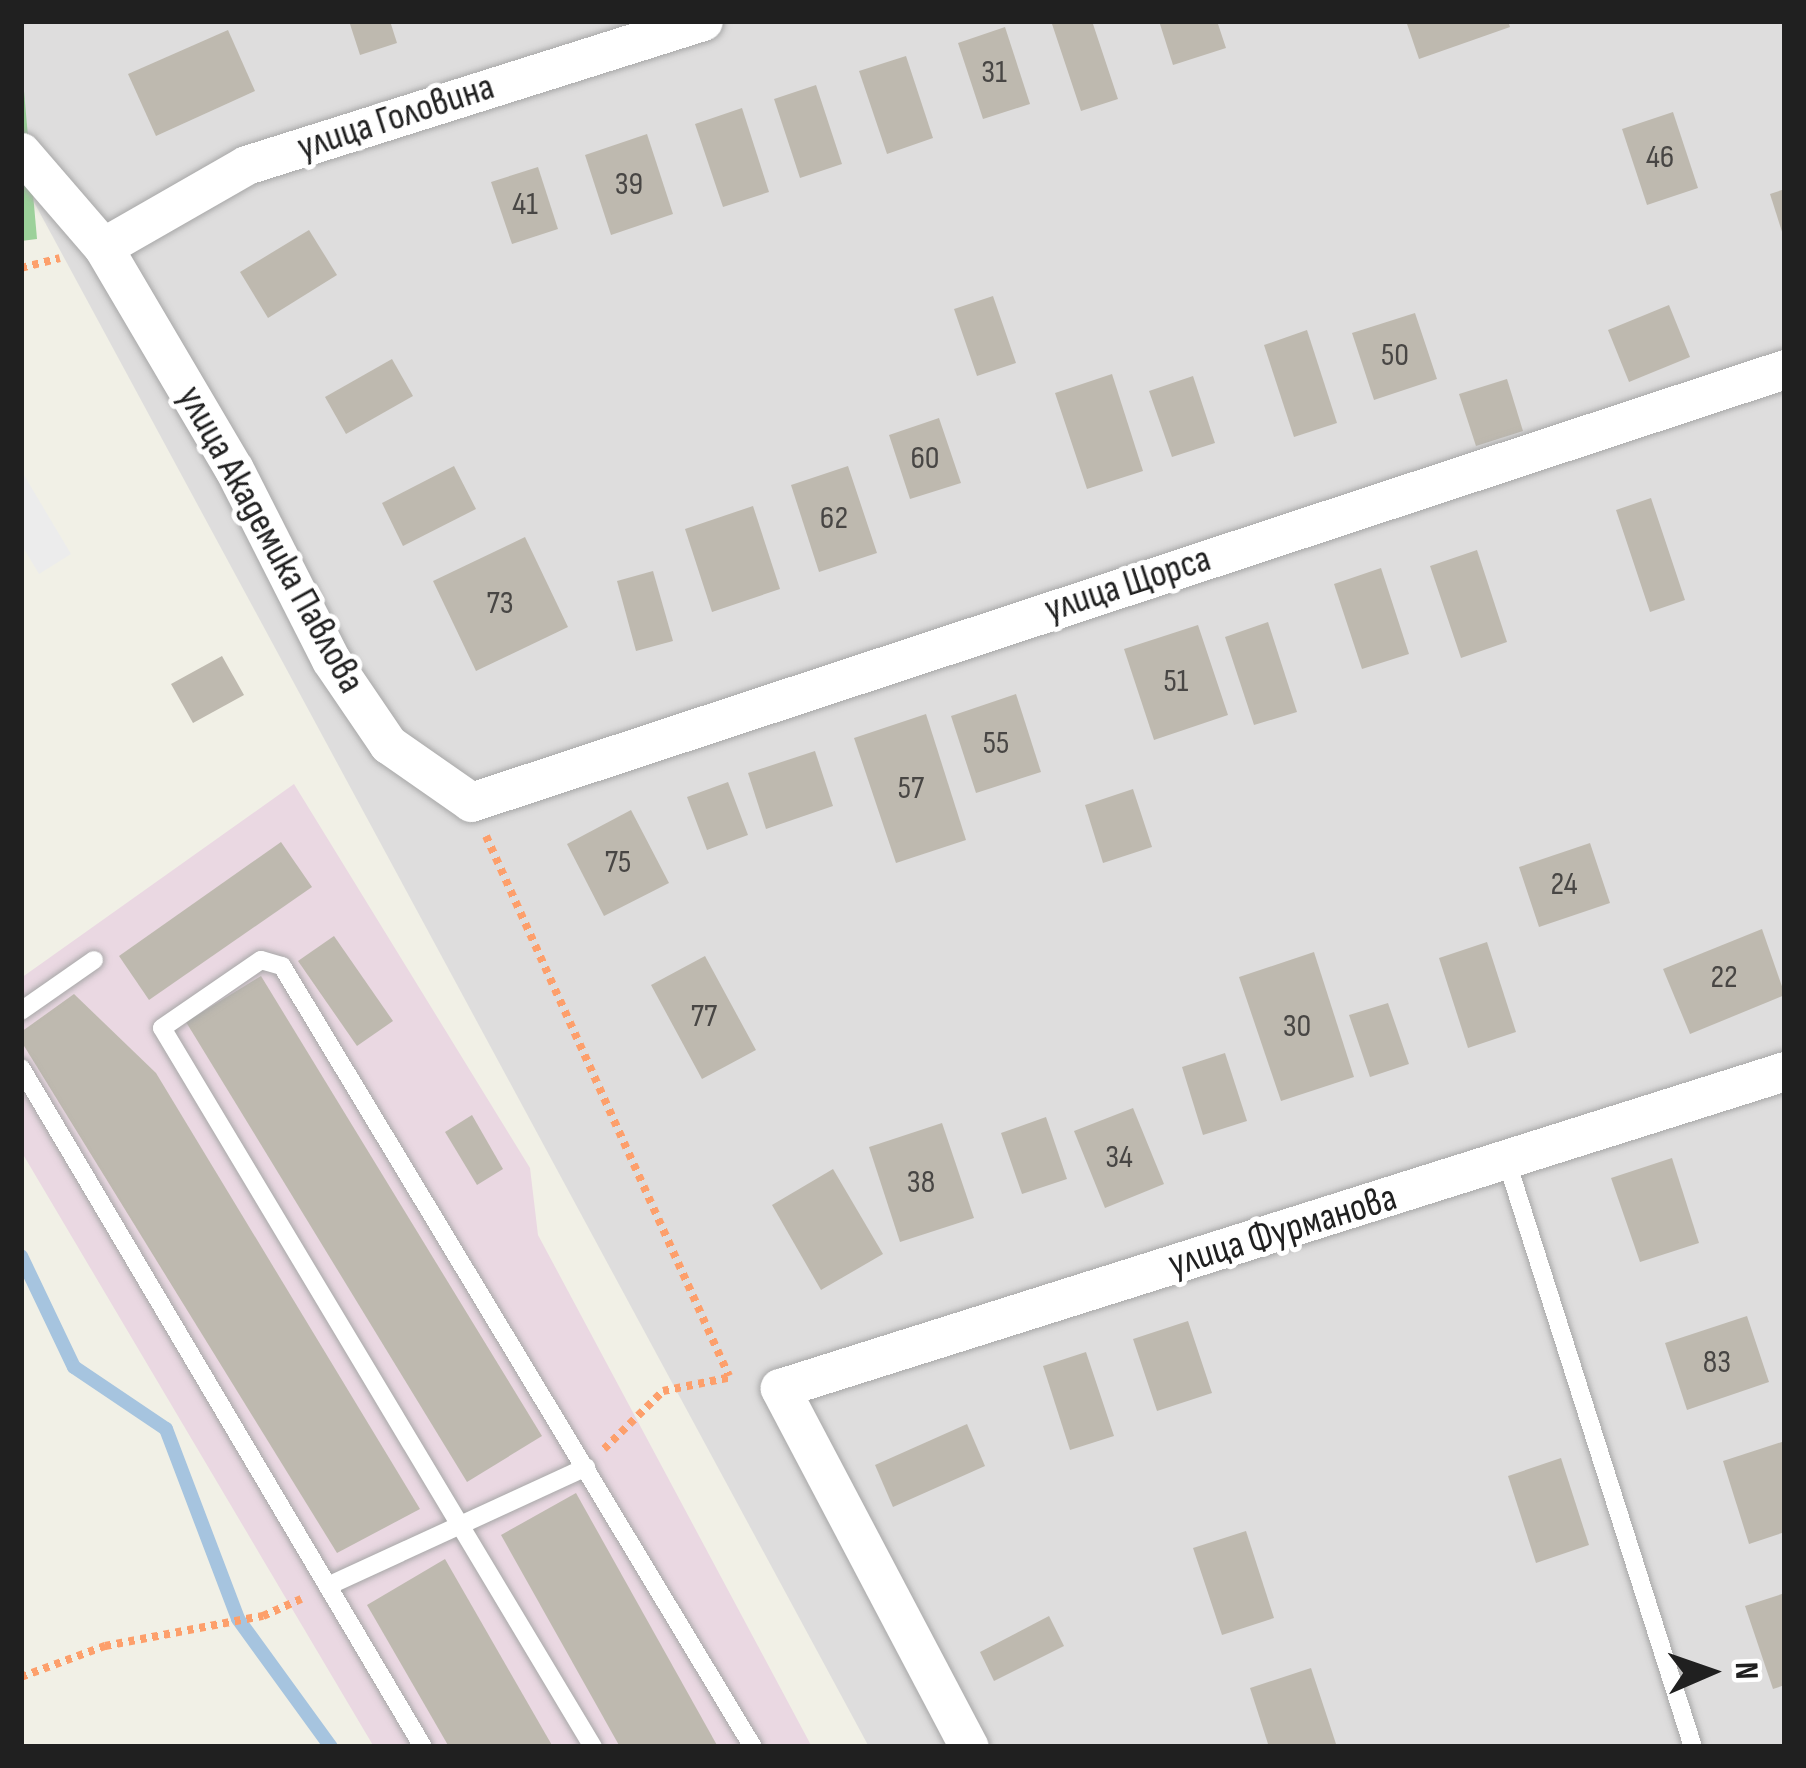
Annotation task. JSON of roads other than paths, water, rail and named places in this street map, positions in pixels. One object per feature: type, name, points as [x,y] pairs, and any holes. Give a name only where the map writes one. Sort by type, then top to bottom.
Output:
[{"type":"street","name":"улица Головина","points":[[103,248],[246,165],[703,21]]},
{"type":"street","name":"улица Академика Павлова","points":[[21,152],[103,248],[234,469],[343,677],[388,744],[471,802]]},
{"type":"street","name":"улица Щорса","points":[[471,802],[1785,369]]},
{"type":"street","name":"улица Фурманова","points":[[970,1747],[780,1388],[1785,1071]]},
{"type":"lane","points":[[21,1010],[94,960]]},
{"type":"lane","points":[[593,1747],[462,1521],[162,1028],[261,960],[282,966],[753,1747]]},
{"type":"lane","points":[[21,1068],[423,1747]]},
{"type":"lane","points":[[1507,1162],[1693,1747]]},
{"type":"lane","points":[[330,1586],[586,1467]]},
{"type":"waterway","points":[[21,1256],[74,1367],[166,1429],[238,1619],[331,1747]]}]
